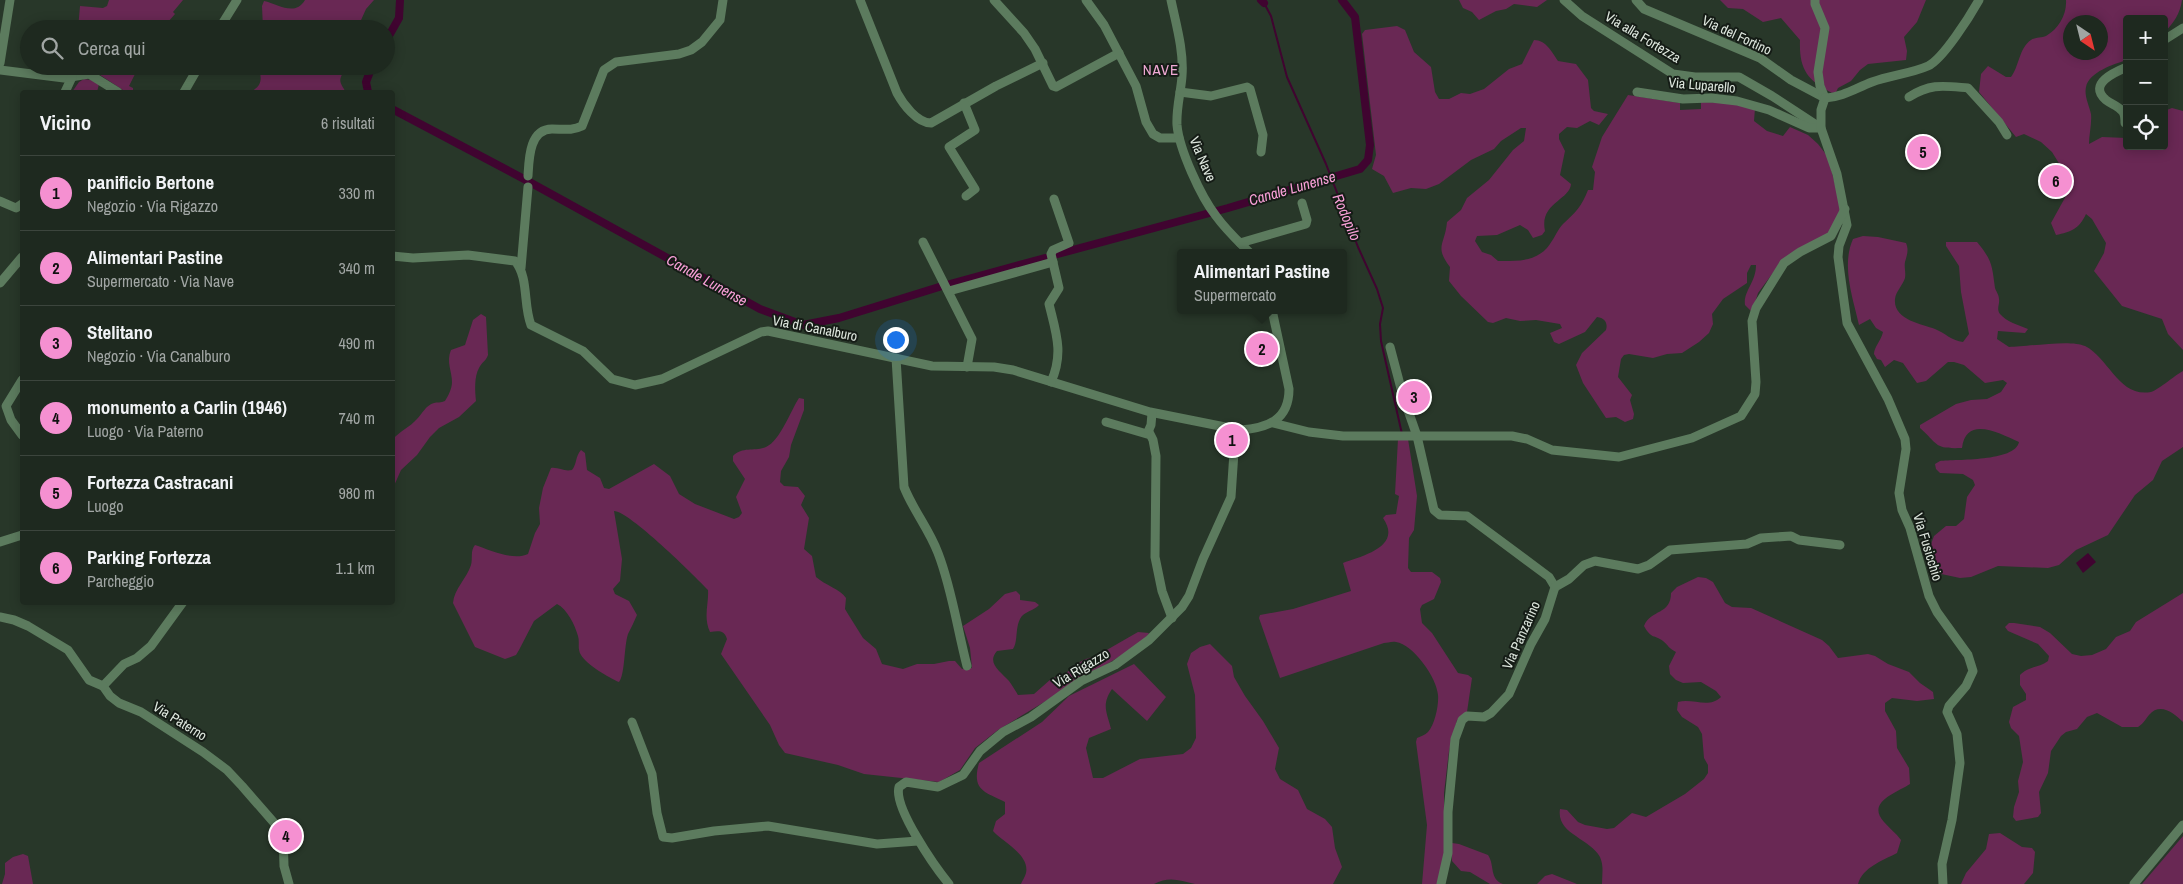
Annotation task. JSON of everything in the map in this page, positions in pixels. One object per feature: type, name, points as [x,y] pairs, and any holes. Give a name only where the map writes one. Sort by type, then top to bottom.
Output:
[{"type":"street","points":[[0,63],[10,0]]},
{"type":"street","points":[[225,20],[237,0]]},
{"type":"street","points":[[528,176],[529,153],[537,136],[550,129],[576,129],[582,126],[604,70],[616,62],[680,54],[691,50],[702,42],[720,20],[723,0]]},
{"type":"street","points":[[860,0],[896,93],[907,108],[919,118],[929,123],[1043,63]]},
{"type":"street","points":[[994,0],[1024,33],[1043,63],[1051,85],[1056,87],[1119,53]]},
{"type":"street","points":[[1086,0],[1104,26],[1136,86],[1146,122],[1153,134],[1160,138],[1179,138]]},
{"type":"street","name":"Via Nave","points":[[1171,0],[1181,57],[1182,74],[1177,110],[1179,138],[1209,206],[1246,249]]},
{"type":"street","name":"Via alla Fortezza","points":[[1564,0],[1582,16],[1673,74],[1695,77],[1738,78],[1772,96],[1821,128]]},
{"type":"street","name":"Via del Fortino","points":[[1636,0],[1644,9],[1760,58],[1791,80],[1826,98]]},
{"type":"street","points":[[1815,0],[1825,28],[1818,72],[1820,86],[1826,98],[1821,110],[1821,128]]},
{"type":"street","points":[[1826,98],[1844,95],[1869,83],[1928,66],[1935,62],[1979,0]]},
{"type":"street","points":[[2168,37],[2183,28]]},
{"type":"street","points":[[2123,69],[2106,76],[2102,82],[2101,89],[2103,96],[2123,113]]},
{"type":"street","points":[[0,70],[20,73]]},
{"type":"street","points":[[39,75],[54,77],[83,75]]},
{"type":"street","points":[[91,75],[115,90]]},
{"type":"street","points":[[185,90],[194,75]]},
{"type":"street","points":[[66,90],[72,77]]},
{"type":"street","points":[[1909,97],[1923,88],[1943,86],[1968,88],[1999,122],[2007,135]]},
{"type":"street","points":[[1180,92],[1211,96],[1247,87],[1250,89],[1262,129],[1261,152]]},
{"type":"street","name":"Via Luparello","points":[[1637,92],[1683,99],[1711,98],[1736,101],[1769,110],[1809,128],[1821,128]]},
{"type":"street","points":[[964,103],[975,130],[949,147],[974,189],[966,196]]},
{"type":"street","name":"Via Fusicchio","points":[[1821,128],[1837,174],[1845,209],[1847,225],[1839,246],[1838,257],[1847,323],[1888,399],[1905,439],[1906,449],[1899,493],[1900,502],[1910,528],[1928,596],[1937,612],[1968,655],[1973,671],[1966,686],[1949,706],[1947,712],[1956,734],[1960,763],[1952,820],[1942,864],[1943,884]]},
{"type":"street","points":[[521,268],[528,187]]},
{"type":"street","points":[[1050,382],[1058,366],[1057,339],[1049,304],[1059,288],[1051,251],[1069,243],[1054,199]]},
{"type":"street","points":[[0,201],[16,208],[20,205]]},
{"type":"street","points":[[1240,243],[1306,224],[1307,220],[1302,203]]},
{"type":"street","points":[[1273,314],[1289,389],[1289,402],[1273,423],[1328,435],[1512,436],[1552,450],[1619,457],[1692,438],[1741,416],[1749,406],[1756,388],[1752,321],[1756,308],[1784,263],[1800,252],[1832,236],[1845,209]]},
{"type":"street","points":[[923,242],[972,339],[967,367]]},
{"type":"street","points":[[395,256],[413,258],[468,255],[511,259],[521,268]]},
{"type":"street","points":[[0,283],[20,259]]},
{"type":"street","points":[[949,291],[1053,262]]},
{"type":"street","name":"Via di Canalburo","points":[[521,268],[527,314],[531,325],[583,352],[612,379],[635,385],[662,379],[761,332],[768,331],[944,367],[1013,370],[1152,413],[1240,430],[1255,429],[1273,423]]},
{"type":"street","points":[[1390,347],[1417,436],[1434,510],[1440,515],[1467,516],[1548,577],[1555,587],[1569,579],[1584,565],[1595,561],[1638,569],[1649,565],[1670,550],[1747,544],[1761,538],[1791,536],[1800,540],[1840,545]]},
{"type":"street","points":[[896,358],[904,487],[910,502],[929,532],[938,552],[948,584],[967,666]]},
{"type":"street","points":[[20,383],[6,406],[11,420],[20,432]]},
{"type":"street","points":[[1152,413],[1149,432],[1153,440],[1156,456],[1154,557],[1162,591],[1172,618]]},
{"type":"street","points":[[1106,422],[1144,434],[1149,432]]},
{"type":"street","name":"Via Rigazzo","points":[[949,884],[918,841],[897,797],[900,787],[906,782],[938,787],[963,775],[980,750],[1003,732],[1031,717],[1081,681],[1115,665],[1149,640],[1172,618],[1189,596],[1203,559],[1231,497],[1234,452],[1240,430]]},
{"type":"street","points":[[0,542],[20,536]]},
{"type":"street","name":"Via Panzarino","points":[[1441,884],[1448,853],[1448,812],[1455,739],[1462,720],[1467,716],[1484,716],[1491,713],[1509,694],[1531,644],[1545,619],[1555,587]]},
{"type":"street","points":[[104,686],[124,664],[137,658],[151,646],[181,605]]},
{"type":"street","name":"Via Paterno","points":[[0,617],[28,626],[68,650],[89,680],[104,686],[110,696],[118,703],[141,712],[180,736],[227,770],[283,833],[284,866],[289,884]]},
{"type":"street","points":[[632,722],[652,774],[657,813],[663,836],[672,838],[714,831],[768,826],[835,839],[877,844],[918,841]]},
{"type":"street","points":[[2134,884],[2183,825]]},
{"type":"shaded area","points":[[109,0],[183,0],[173,12],[175,14],[170,20],[79,20],[80,6],[103,8],[107,6]]},
{"type":"shaded area","points":[[305,0],[374,0],[366,9],[361,20],[263,20],[262,6],[264,1],[291,9],[301,5]]},
{"type":"shaded area","points":[[1459,0],[1547,0],[1537,7],[1514,4],[1479,20],[1472,12],[1463,8]]},
{"type":"shaded area","points":[[1720,0],[1926,0],[1917,22],[1904,37],[1907,51],[1906,60],[1868,64],[1851,81],[1832,93],[1810,78],[1803,66],[1800,40],[1781,18],[1763,22],[1743,9],[1728,8]]},
{"type":"shaded area","points":[[2066,0],[2182,0],[2180,10],[2168,28],[2168,15],[2123,15],[2123,61],[2109,66],[2092,77],[2086,87],[2086,97],[2091,114],[2089,144],[2102,137],[2123,138],[2123,150],[2168,150],[2168,110],[2172,108],[2183,111],[2183,350],[2168,334],[2162,319],[2122,306],[2094,271],[2104,253],[2106,243],[2092,219],[2086,214],[2074,229],[2056,235],[2051,223],[2067,194],[2065,173],[2052,152],[2041,142],[2024,134],[2016,137],[1979,92],[1981,74],[1988,66],[2006,77],[2011,77],[2027,43],[2051,33],[2063,16],[2063,60],[2108,60],[2108,15],[2063,15]]},
{"type":"shaded area","points":[[1397,26],[1405,30],[1414,52],[1431,67],[1435,92],[1439,99],[1449,99],[1461,93],[1470,94],[1484,89],[1509,69],[1522,64],[1534,40],[1545,44],[1558,61],[1576,64],[1588,80],[1591,108],[1594,111],[1608,114],[1599,125],[1590,121],[1577,128],[1567,127],[1559,134],[1559,139],[1565,151],[1560,175],[1571,184],[1566,194],[1546,214],[1544,222],[1545,231],[1542,235],[1533,238],[1528,230],[1520,225],[1497,235],[1477,236],[1475,241],[1482,252],[1491,255],[1498,261],[1527,259],[1545,250],[1561,226],[1578,209],[1588,190],[1593,190],[1595,172],[1592,167],[1602,137],[1628,95],[1680,103],[1680,110],[1701,109],[1701,102],[1737,103],[1755,108],[1754,121],[1767,131],[1783,136],[1790,127],[1808,135],[1828,157],[1841,208],[1830,232],[1781,262],[1758,293],[1752,312],[1745,305],[1745,300],[1754,277],[1756,265],[1751,265],[1747,273],[1747,283],[1723,299],[1712,314],[1713,324],[1709,333],[1699,342],[1682,353],[1667,354],[1653,358],[1629,354],[1624,355],[1621,359],[1618,377],[1632,395],[1630,400],[1634,414],[1633,419],[1625,422],[1616,417],[1606,418],[1583,383],[1576,365],[1582,353],[1606,330],[1607,327],[1604,320],[1597,317],[1585,332],[1559,344],[1554,342],[1550,333],[1562,328],[1560,324],[1506,318],[1493,323],[1488,322],[1461,296],[1449,281],[1450,267],[1441,250],[1447,222],[1461,210],[1467,198],[1489,180],[1513,150],[1524,141],[1526,128],[1521,128],[1501,141],[1494,149],[1471,160],[1439,184],[1426,189],[1411,188],[1393,193],[1384,176],[1372,169],[1376,155],[1362,34],[1365,30]]},
{"type":"shaded area","points":[[100,75],[134,75],[129,86],[133,90],[123,90]]},
{"type":"shaded area","points":[[260,75],[342,75],[340,79],[345,90],[254,90],[260,81]]},
{"type":"shaded area","points":[[84,79],[91,80],[99,84],[98,90],[73,90],[79,82]]},
{"type":"shaded area","points":[[1863,236],[1906,243],[1908,250],[1905,278],[1895,299],[1899,312],[1909,320],[1935,329],[1955,340],[1963,342],[1969,334],[1961,292],[1959,266],[1946,246],[1946,242],[1977,242],[1990,263],[1999,298],[1999,312],[2009,321],[2028,329],[2025,333],[1998,331],[1997,339],[2009,347],[2059,343],[2085,346],[2101,359],[2122,383],[2140,392],[2154,391],[2183,371],[2183,447],[2162,461],[2153,480],[2135,495],[2108,535],[2076,550],[2059,565],[2048,568],[1998,566],[1971,577],[1960,578],[1932,572],[1926,557],[1934,536],[1946,526],[1956,526],[1964,519],[1967,497],[1975,485],[1973,480],[1963,474],[1940,473],[1936,469],[1935,464],[1940,461],[1996,456],[2007,453],[2015,448],[2019,442],[1993,431],[1977,429],[1970,432],[1965,438],[1962,448],[1946,448],[1934,442],[1920,428],[1920,425],[1956,404],[1971,400],[1987,399],[2001,392],[2007,383],[2003,380],[1985,383],[1964,365],[1948,362],[1926,381],[1917,383],[1903,363],[1894,360],[1885,367],[1881,360],[1877,359],[1874,351],[1883,332],[1876,328],[1870,319],[1859,325],[1849,282],[1848,260],[1853,239]]},
{"type":"shaded area","points":[[481,314],[486,317],[488,355],[481,364],[476,376],[476,401],[459,417],[439,428],[430,437],[417,455],[401,470],[395,484],[395,437],[414,422],[429,406],[445,401],[452,385],[449,362],[451,350],[465,345],[473,320]]},
{"type":"shaded area","points":[[799,398],[804,399],[804,410],[791,445],[789,457],[781,471],[780,482],[784,486],[798,487],[805,496],[801,505],[809,518],[804,549],[812,556],[816,577],[846,598],[845,609],[863,638],[876,649],[882,664],[903,669],[917,664],[955,661],[962,669],[972,668],[970,648],[963,626],[989,609],[1005,594],[1016,591],[1020,595],[1020,600],[1035,602],[1039,605],[1024,614],[1020,619],[1016,643],[1013,649],[997,651],[993,659],[996,667],[1009,681],[1018,695],[1034,694],[1051,679],[1066,673],[1083,660],[1098,655],[1138,632],[1149,633],[1145,639],[1127,652],[998,730],[975,748],[960,770],[939,782],[864,774],[838,765],[785,753],[779,745],[770,725],[721,654],[727,639],[726,636],[721,632],[710,632],[707,616],[708,590],[647,532],[622,514],[614,511],[622,559],[620,581],[613,589],[615,594],[629,601],[637,615],[628,634],[619,682],[598,670],[584,659],[580,653],[579,638],[573,622],[561,606],[557,604],[534,621],[516,655],[505,659],[475,647],[453,603],[456,593],[471,565],[473,547],[475,545],[509,556],[528,554],[540,524],[539,508],[543,488],[551,468],[572,470],[581,450],[585,453],[587,470],[600,478],[604,488],[609,489],[654,464],[670,476],[679,494],[695,504],[734,519],[742,513],[736,497],[745,479],[733,461],[733,456],[741,451],[762,448],[771,444],[776,439]]},
{"type":"shaded area","points":[[1398,439],[1408,439],[1417,496],[1414,530],[1409,538],[1408,568],[1411,572],[1432,572],[1440,578],[1441,582],[1434,599],[1422,605],[1420,609],[1422,623],[1432,633],[1458,673],[1472,678],[1467,712],[1457,720],[1449,751],[1444,793],[1444,854],[1438,884],[1422,884],[1427,825],[1416,742],[1417,738],[1428,732],[1435,720],[1438,695],[1437,688],[1429,671],[1410,649],[1403,644],[1393,642],[1384,643],[1280,678],[1259,618],[1260,615],[1293,609],[1351,591],[1343,563],[1378,549],[1388,536],[1388,528],[1383,518],[1386,515],[1396,514],[1399,496],[1395,494]]},
{"type":"shaded area","points":[[2088,553],[2096,562],[2083,573],[2076,563]]},
{"type":"shaded area","points":[[1698,577],[1706,578],[1713,582],[1725,603],[1732,607],[1751,608],[1822,640],[1838,658],[1868,654],[1875,656],[1888,664],[1909,672],[1933,692],[1934,699],[1917,701],[1892,698],[1885,703],[1885,711],[1896,731],[1897,748],[1909,768],[1910,784],[1885,799],[1878,809],[1879,815],[1884,822],[1901,840],[1897,853],[1869,869],[1860,878],[1858,884],[1602,884],[1600,857],[1589,845],[1568,830],[1563,824],[1560,817],[1560,809],[1567,810],[1578,822],[1585,825],[1607,829],[1614,828],[1632,813],[1646,817],[1685,794],[1704,779],[1708,773],[1708,765],[1704,758],[1702,734],[1698,727],[1682,717],[1677,710],[1678,702],[1706,703],[1721,697],[1716,691],[1701,682],[1683,683],[1676,680],[1670,674],[1669,666],[1676,652],[1663,641],[1651,635],[1644,626],[1651,617],[1668,605],[1671,593],[1677,587]]},
{"type":"shaded area","points":[[2183,593],[2183,722],[2171,712],[2162,709],[2153,711],[2138,727],[2122,727],[2097,713],[2087,717],[2077,729],[2066,732],[2061,736],[2051,751],[2048,773],[2039,792],[2041,813],[2038,817],[2016,821],[2013,817],[2014,807],[2019,792],[2018,781],[2023,762],[2019,736],[2011,728],[2009,722],[2013,707],[2026,700],[2026,694],[2020,685],[2020,675],[2026,670],[2048,661],[2049,656],[2038,644],[2008,631],[2005,627],[2009,623],[2014,623],[2040,627],[2050,633],[2072,654],[2081,656],[2092,655],[2106,649],[2116,637],[2130,631],[2136,622]]},
{"type":"shaded area","points":[[1210,644],[1232,666],[1234,677],[1279,748],[1275,769],[1280,779],[1298,790],[1307,809],[1325,819],[1332,827],[1335,848],[1342,867],[1333,884],[1195,884],[1169,879],[1154,884],[1021,884],[1026,873],[1024,860],[1015,849],[993,831],[996,821],[1005,814],[1005,802],[986,793],[979,785],[977,772],[979,763],[1042,722],[1069,696],[1134,664],[1166,697],[1147,721],[1112,689],[1106,704],[1111,729],[1089,738],[1086,748],[1093,778],[1103,778],[1140,759],[1183,754],[1191,748],[1196,738],[1195,695],[1187,664],[1191,653],[1200,647]]},
{"type":"shaded area","points":[[2000,833],[2022,847],[2032,848],[2035,852],[2033,873],[2024,884],[1961,884],[1966,873],[1986,849],[1989,834]]},
{"type":"shaded area","points":[[2183,836],[2183,884],[2142,884]]},
{"type":"shaded area","points":[[1452,843],[1488,855],[1496,879],[1503,884],[1490,884],[1470,872],[1461,871],[1452,861]]},
{"type":"shaded area","points":[[23,854],[28,856],[33,884],[2,884],[5,874],[5,863],[13,857]]},
{"type":"shaded area","points":[[1552,874],[1577,884],[1537,884],[1545,876]]},
{"type":"waterway","name":"Canale Lunense","points":[[395,25],[399,18],[400,0]]},
{"type":"waterway","name":"Rodopilo","points":[[1261,0],[1264,3]]},
{"type":"waterway","name":"Canale Lunense","points":[[1054,255],[1228,208],[1360,169],[1368,160],[1370,145],[1355,17],[1342,0]]},
{"type":"waterway","name":"Rodopilo","points":[[1264,3],[1271,16],[1287,77],[1326,164],[1358,247],[1377,289],[1383,308],[1380,324],[1381,341],[1402,434]]},
{"type":"waterway","name":"Canale Lunense","points":[[368,90],[366,82],[369,75]]},
{"type":"waterway","name":"Canale Lunense","points":[[395,111],[524,179],[760,309],[803,325],[839,318],[939,287],[1045,258]]},
{"type":"place","name":"Fortezza Castracani","points":[[1923,152]]},
{"type":"place","name":"Parking Fortezza","points":[[2056,181]]},
{"type":"place","name":"Alimentari Pastine","points":[[1262,349]]},
{"type":"place","name":"Stelitano","points":[[1414,397]]},
{"type":"place","name":"panificio Bertone","points":[[1232,440]]},
{"type":"place","name":"monumento a Carlin (1946)","points":[[286,836]]},
{"type":"district","name":"NAVE","points":[[1161,69]]}]
